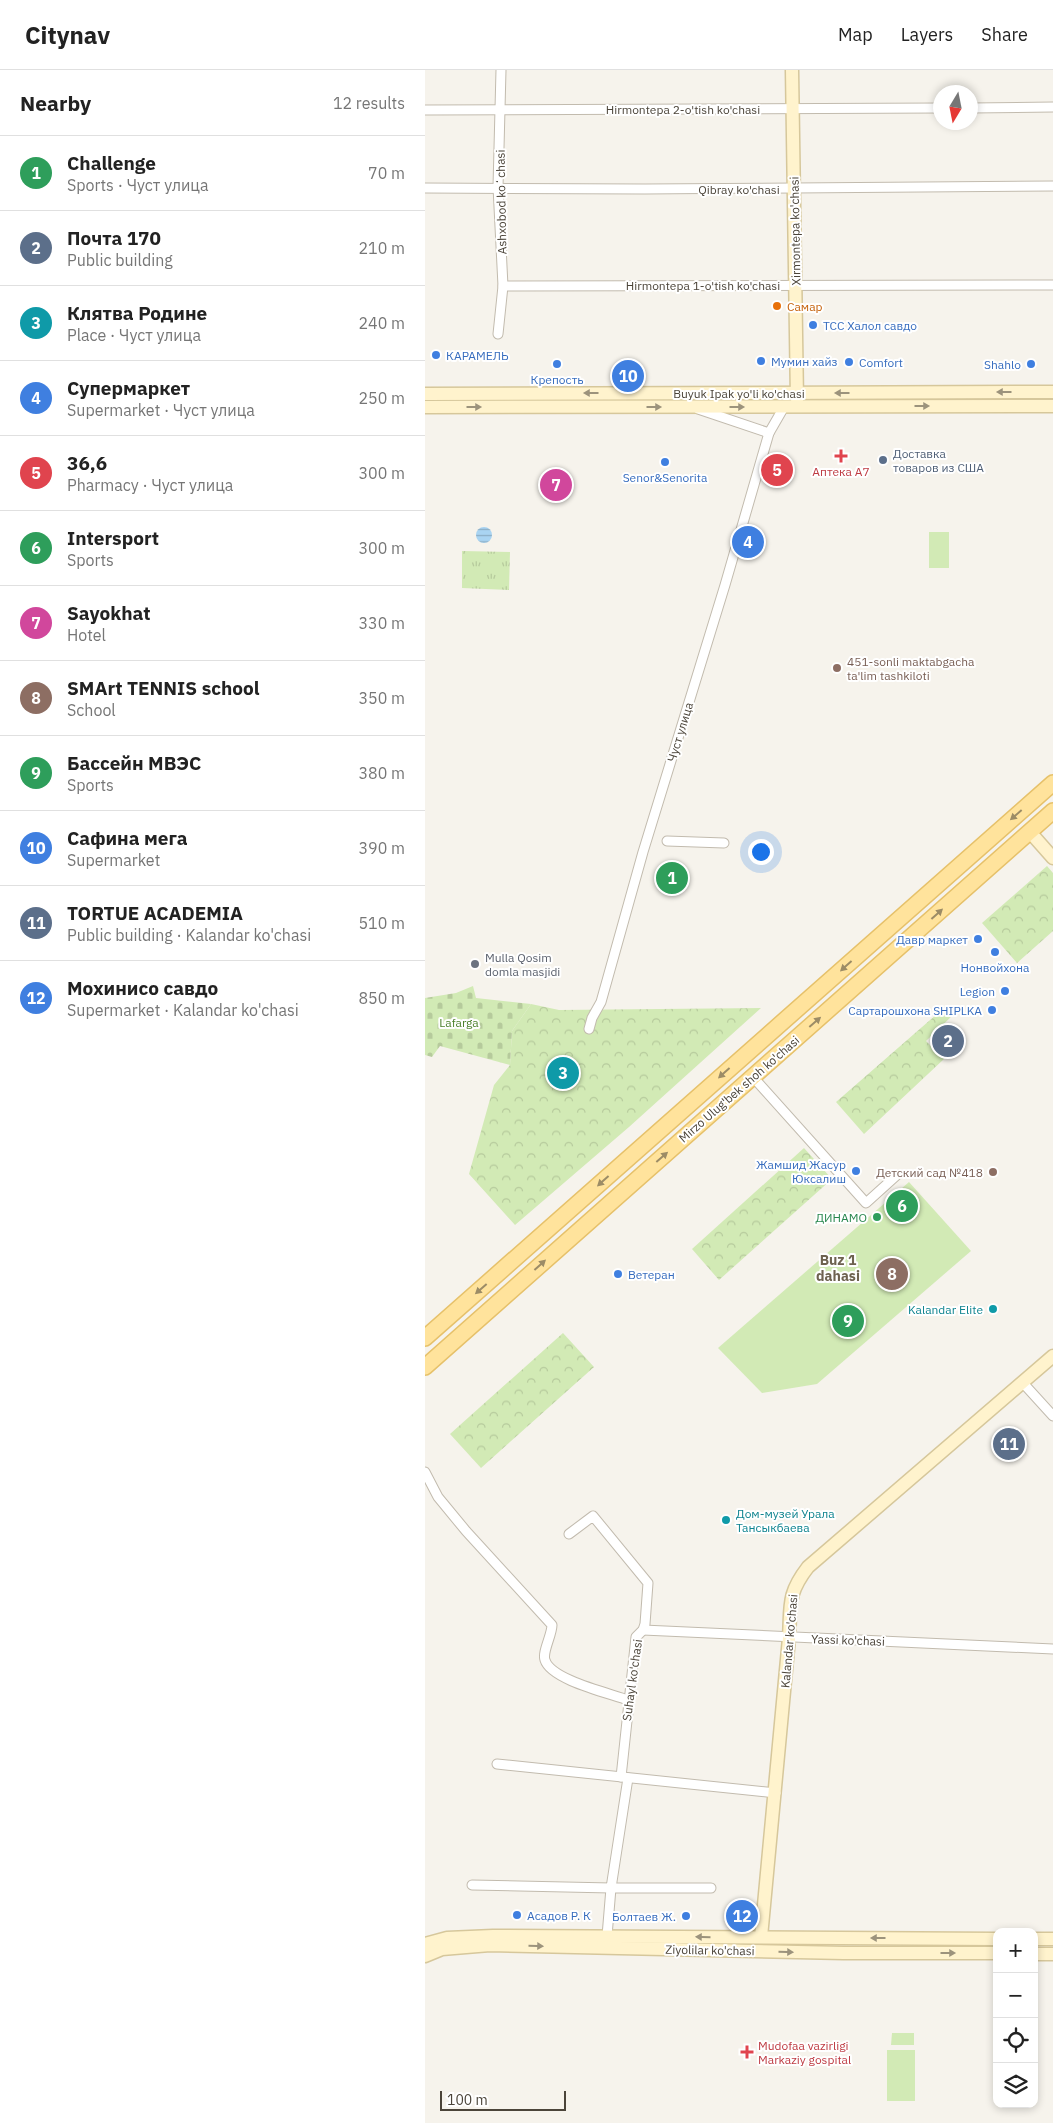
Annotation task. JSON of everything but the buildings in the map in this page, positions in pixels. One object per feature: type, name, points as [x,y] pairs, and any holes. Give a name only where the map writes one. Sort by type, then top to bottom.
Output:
[{"type":"main road","name":"Xirmontepa ko'chasi","points":[[792,70],[797,393],[800,406]]},
{"type":"main road","name":"Buyuk Ipak yo'li ko'chasi","points":[[425,394],[1053,392]]},
{"type":"main road","points":[[784,406],[797,393]]},
{"type":"main road","name":"Buyuk Ipak yo'li ko'chasi","points":[[425,407],[1053,406]]},
{"type":"main road","name":"Mirzo Ulug'bek shoh ko'chasi","points":[[425,1338],[1053,783]]},
{"type":"main road","name":"Mirzo Ulug'bek shoh ko'chasi","points":[[425,1367],[1053,811]]},
{"type":"main road","points":[[1030,832],[1053,858]]},
{"type":"main road","points":[[968,858],[981,875]]},
{"type":"main road","name":"Kalandar ko'chasi","points":[[761,1937],[776,1792],[791,1594],[798,1580],[808,1567],[1053,1356]]},
{"type":"main road","name":"Ziyolilar ko'chasi","points":[[425,1944],[439,1939],[463,1937],[607,1936],[638,1942],[762,1951],[993,1954]]},
{"type":"main road","name":"Ziyolilar ko'chasi","points":[[425,1956],[442,1949],[490,1945],[761,1937],[993,1938]]},
{"type":"main road","points":[[1038,1939],[1053,1939]]},
{"type":"main road","points":[[1038,1954],[1053,1954]]},
{"type":"street","name":"Ashxobod koʻchasi","points":[[498,334],[503,286],[498,187],[501,70]]},
{"type":"street","points":[[978,108],[1053,107]]},
{"type":"street","name":"Hirmontepa 2-o'tish ko'chasi","points":[[425,110],[933,108]]},
{"type":"street","name":"Qibray ko'chasi","points":[[425,188],[645,189],[1053,186]]},
{"type":"street","name":"Hirmontepa 1-o'tish ko'chasi","points":[[503,286],[1053,285]]},
{"type":"street","name":"Чуст улица","points":[[589,1029],[591,1018],[601,1002],[606,986],[643,852],[725,585],[769,433],[784,406]]},
{"type":"street","points":[[690,407],[769,433]]},
{"type":"street","points":[[667,842],[725,843]]},
{"type":"street","points":[[753,1077],[866,1203],[897,1175]]},
{"type":"street","points":[[1023,1383],[1053,1416]]},
{"type":"street","points":[[425,1472],[438,1497],[449,1511],[505,1576],[552,1625],[545,1661],[560,1675],[628,1700]]},
{"type":"street","name":"Suhayl ko'chasi","points":[[569,1534],[593,1516],[643,1576],[649,1590],[643,1630],[636,1637],[628,1700],[624,1777],[607,1936]]},
{"type":"street","name":"Yassi ko'chasi","points":[[643,1630],[1053,1649]]},
{"type":"street","points":[[497,1764],[776,1792]]},
{"type":"street","points":[[472,1885],[711,1888]]},
{"type":"street","name":"Kalandar ko'chasi","points":[[761,1937],[762,1951]]},
{"type":"green space","points":[[929,532],[949,532],[949,568],[929,568]]},
{"type":"green space","points":[[462,551],[510,552],[509,590],[462,588]]},
{"type":"green space","points":[[1047,866],[1053,873],[1053,931],[1017,963],[982,923]]},
{"type":"green space","name":"Lafarga","points":[[473,986],[476,998],[531,1004],[512,1031],[510,1065],[440,1046],[432,1057],[425,1055],[425,998],[456,993]]},
{"type":"green space","points":[[531,1004],[559,1010],[761,1008],[629,1127],[515,1225],[469,1174],[494,1085],[510,1065],[512,1031]]},
{"type":"green space","points":[[945,1007],[953,1015],[926,1041],[944,1059],[864,1134],[836,1102]]},
{"type":"green space","points":[[804,1148],[832,1179],[719,1280],[692,1249]]},
{"type":"green space","points":[[909,1182],[971,1251],[817,1384],[762,1393],[718,1348]]},
{"type":"green space","points":[[563,1333],[594,1367],[481,1468],[450,1434]]},
{"type":"green space","points":[[892,2033],[914,2033],[914,2045],[891,2045]]},
{"type":"green space","points":[[887,2050],[915,2050],[915,2101],[887,2101]]},
{"type":"water","points":[[484,527],[490,529],[492,535],[490,541],[484,543],[478,541],[476,535],[478,529]]},
{"type":"place","name":"Самар","points":[[777,306]]},
{"type":"place","name":"ТСС Халол савдо","points":[[813,325]]},
{"type":"place","name":"КАРАМЕЛЬ","points":[[436,355]]},
{"type":"place","name":"Мумин хайз","points":[[761,361]]},
{"type":"place","name":"Comfort","points":[[849,362]]},
{"type":"place","name":"Крепость","points":[[557,364]]},
{"type":"place","name":"Shahlo","points":[[1031,364]]},
{"type":"place","name":"Сафина мега","points":[[628,376]]},
{"type":"place","name":"Аптека А7","points":[[841,456]]},
{"type":"place","name":"Доставка товаров из США","points":[[883,460]]},
{"type":"place","name":"Senor&Senorita","points":[[665,462]]},
{"type":"place","name":"36,6","points":[[777,470]]},
{"type":"place","name":"Sayokhat","points":[[556,485]]},
{"type":"place","name":"Супермаркет","points":[[748,542]]},
{"type":"place","name":"451-sonli maktabgacha ta'lim tashkiloti","points":[[837,668]]},
{"type":"place","name":"Challenge","points":[[672,878]]},
{"type":"place","name":"Давр маркет","points":[[978,939]]},
{"type":"place","name":"Нонвойхона","points":[[995,952]]},
{"type":"place","name":"Mulla Qosim domla masjidi","points":[[475,964]]},
{"type":"place","name":"Legion","points":[[1005,991]]},
{"type":"place","name":"Сартарошхона SHIPLKA","points":[[992,1010]]},
{"type":"place","name":"Почта 170","points":[[948,1041]]},
{"type":"place","name":"Клятва Родине","points":[[563,1073]]},
{"type":"place","name":"Жамшид Жасур Юксалиш","points":[[856,1171]]},
{"type":"place","name":"Детский сад №418","points":[[993,1172]]},
{"type":"place","name":"Intersport","points":[[902,1206]]},
{"type":"place","name":"ДИНАМО","points":[[877,1217]]},
{"type":"place","name":"Ветеран","points":[[618,1274]]},
{"type":"place","name":"SMArt TENNIS school","points":[[892,1274]]},
{"type":"place","name":"Kalandar Elite","points":[[993,1309]]},
{"type":"place","name":"Бассейн МВЭС","points":[[848,1321]]},
{"type":"place","name":"TORTUE ACADEMIA","points":[[1009,1444]]},
{"type":"place","name":"Дом-музей Урала Тансыкбаева","points":[[726,1520]]},
{"type":"place","name":"Асадов Р. К","points":[[517,1915]]},
{"type":"place","name":"Болтаев Ж.","points":[[686,1916]]},
{"type":"place","name":"Мохинисо савдо","points":[[742,1916]]},
{"type":"place","name":"Mudofaa vazirligi Markaziy gospital","points":[[747,2052]]},
{"type":"district","name":"Buz 1 dahasi","points":[[838,1268]]}]
